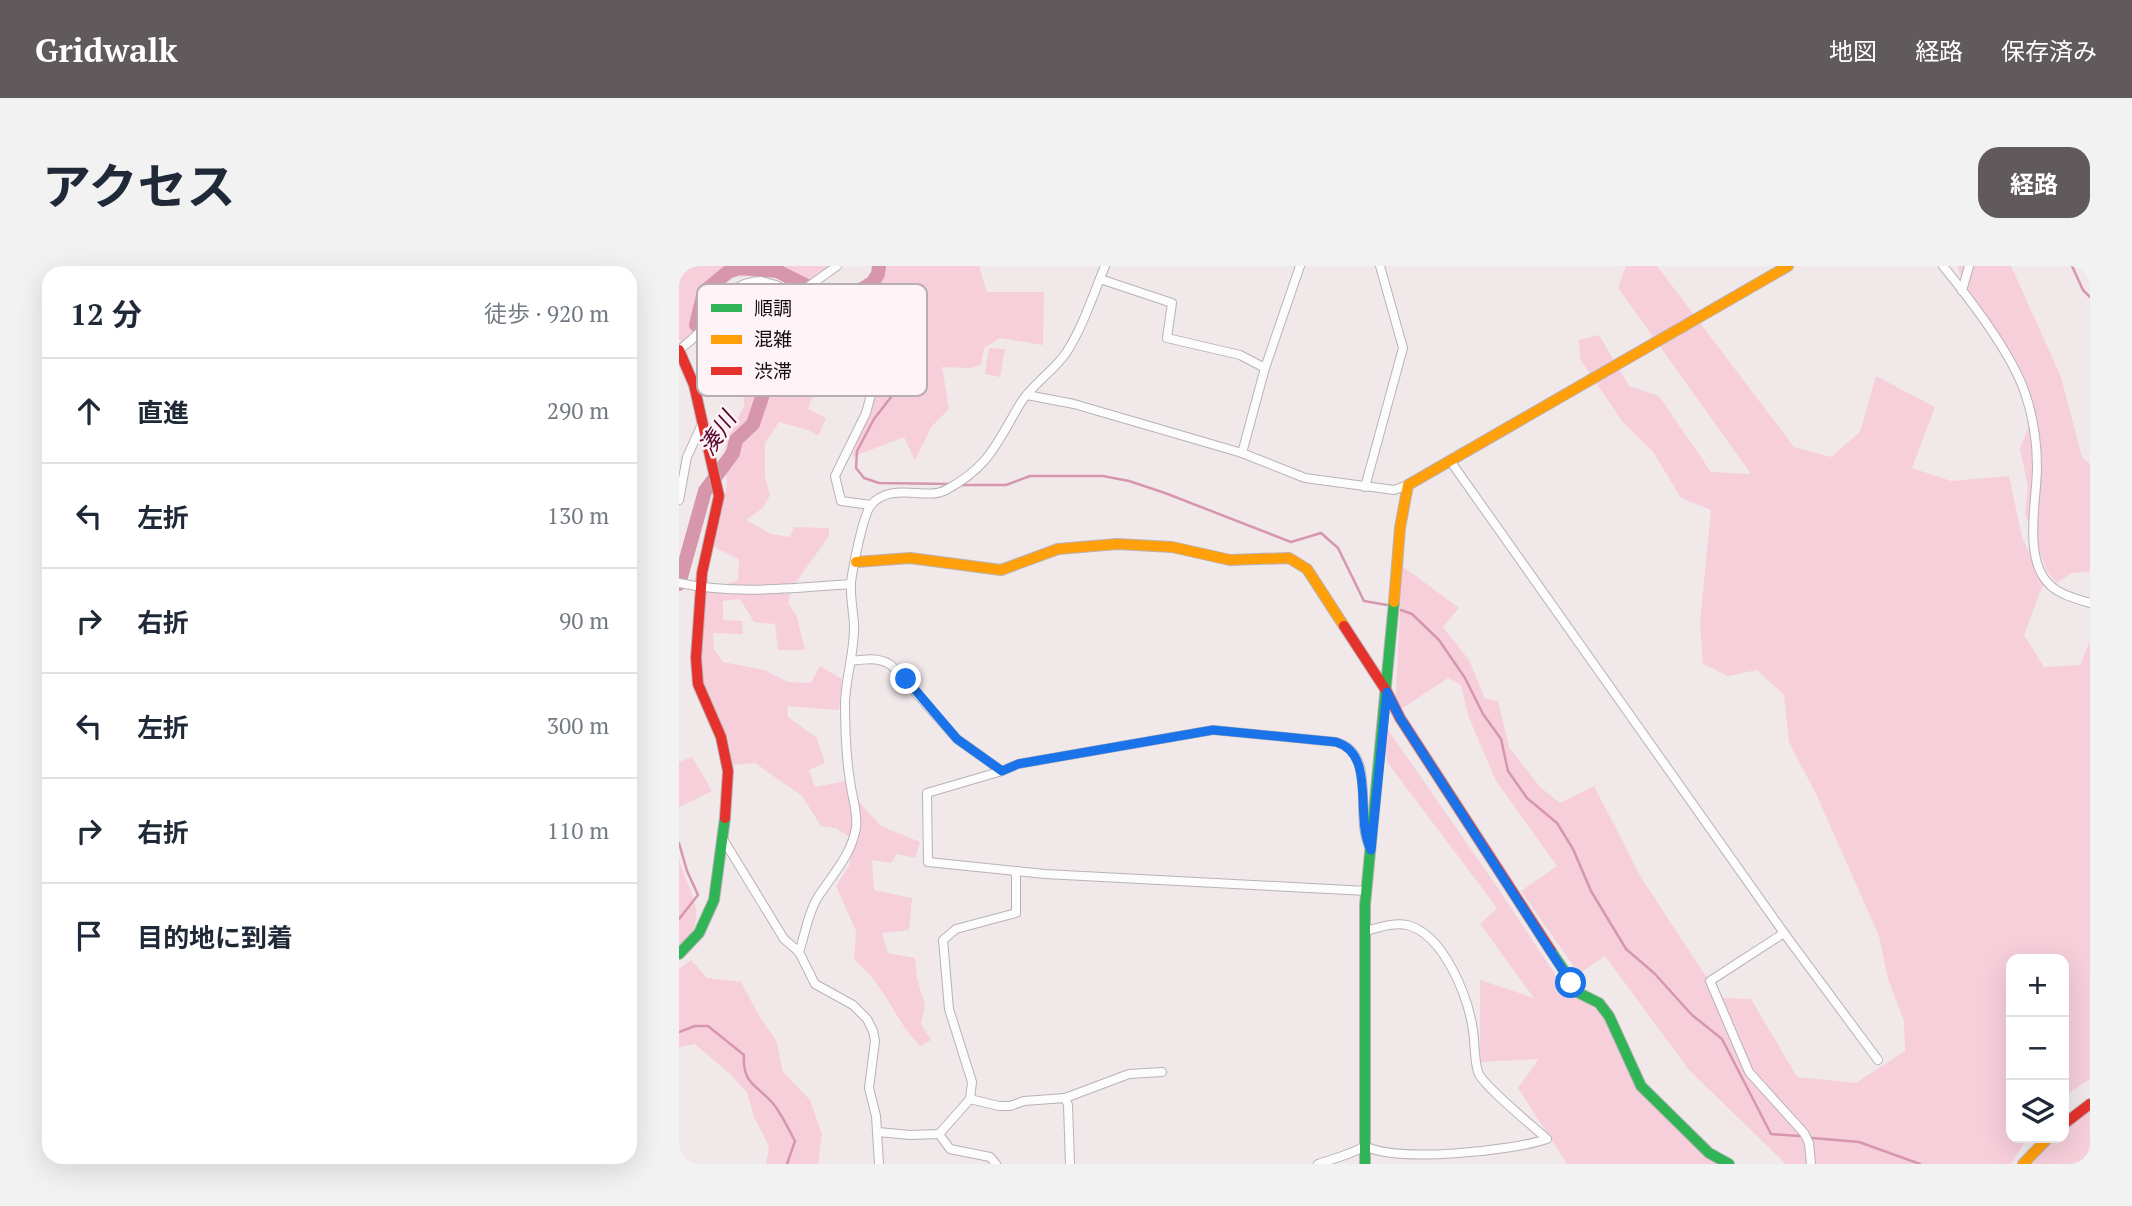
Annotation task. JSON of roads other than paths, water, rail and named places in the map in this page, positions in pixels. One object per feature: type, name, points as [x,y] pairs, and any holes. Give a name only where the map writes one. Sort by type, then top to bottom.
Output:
[{"type":"street","points":[[811,284],[837,266]]},
{"type":"street","points":[[799,952],[816,899],[836,873],[849,849],[856,828],[845,703],[854,638],[851,584],[865,518],[871,505],[883,496],[941,493],[963,481],[997,446],[1027,395],[1064,355],[1105,266]]},
{"type":"street","points":[[1242,453],[1265,368],[1300,266]]},
{"type":"street","points":[[1365,487],[1403,348],[1380,266]]},
{"type":"street","points":[[1027,395],[1074,404],[1242,453],[1305,478],[1394,490],[1451,463],[1788,266]]},
{"type":"street","points":[[1943,266],[2000,346],[2017,373],[2025,393],[2035,434],[2037,468],[2033,513],[2038,567],[2049,585],[2090,603]]},
{"type":"street","points":[[1962,291],[1969,266]]},
{"type":"street","points":[[1100,279],[1172,303],[1167,338],[1240,355],[1265,368]]},
{"type":"street","points":[[745,284],[761,281],[772,284]]},
{"type":"street","points":[[679,954],[699,933],[714,900],[723,839],[728,771],[721,737],[698,684],[696,658],[705,553],[717,513],[719,496],[694,385],[679,350],[697,335]]},
{"type":"street","points":[[871,396],[866,413],[835,476],[841,501],[871,505]]},
{"type":"street","points":[[679,500],[687,457],[703,422]]},
{"type":"street","points":[[1451,463],[1784,933],[1878,1060]]},
{"type":"street","points":[[1365,1164],[1367,891],[1400,528],[1408,485]]},
{"type":"street","points":[[856,562],[911,558],[1001,570],[1058,549],[1117,544],[1172,547],[1230,560],[1289,558],[1298,562],[1307,569],[1387,692],[1400,718],[1571,983],[1579,993],[1599,1003],[1609,1016],[1641,1086],[1709,1153],[1729,1164]]},
{"type":"street","points":[[683,584],[701,588],[786,588],[851,584]]},
{"type":"street","points":[[851,661],[883,659],[891,664],[957,739],[1002,771]]},
{"type":"street","points":[[1367,891],[1016,871],[928,862],[927,793],[1018,764],[1213,730],[1336,742],[1347,745],[1355,756],[1364,782],[1362,808],[1367,842],[1371,850]]},
{"type":"street","points":[[723,839],[784,939],[799,952],[815,984],[853,1005],[873,1031],[875,1041],[869,1088],[878,1132],[879,1164]]},
{"type":"street","points":[[878,1132],[910,1135],[939,1133],[970,1099],[972,1082],[949,1009],[943,940],[956,929],[1016,913],[1016,871]]},
{"type":"street","points":[[1365,931],[1382,926],[1409,926],[1440,950],[1458,975],[1465,997],[1473,1028],[1478,1073],[1548,1139],[1515,1147],[1431,1156],[1375,1151],[1365,1146]]},
{"type":"street","points":[[1784,933],[1710,981],[1749,1072],[1804,1133],[1809,1143],[1811,1164]]},
{"type":"street","points":[[970,1099],[1010,1106],[1024,1101],[1065,1098],[1129,1074],[1162,1072]]},
{"type":"street","points":[[1065,1098],[1068,1105],[1070,1164]]},
{"type":"street","points":[[2069,1120],[2090,1104]]},
{"type":"street","points":[[939,1133],[950,1149],[990,1157],[996,1164]]},
{"type":"street","points":[[2023,1164],[2043,1143]]},
{"type":"street","points":[[1318,1164],[1350,1155],[1365,1146]]},
{"type":"waterway","name":"湊川","points":[[870,284],[878,274],[879,266]]},
{"type":"waterway","points":[[2072,266],[2083,290],[2090,297]]},
{"type":"waterway","name":"湊川","points":[[714,284],[728,272],[739,268],[777,271],[803,284]]},
{"type":"waterway","name":"湊川","points":[[697,321],[697,326]]},
{"type":"waterway","name":"湊川","points":[[679,584],[705,491],[733,453],[736,440],[753,424],[762,396]]},
{"type":"waterway","points":[[892,396],[874,419],[857,451],[856,468],[864,478],[879,483],[951,484]]},
{"type":"waterway","points":[[961,485],[1006,485],[1030,476],[1103,476],[1165,493],[1291,542],[1321,533],[1338,548],[1364,601],[1387,605]]},
{"type":"waterway","points":[[1401,610],[1412,614],[1439,640],[1465,678],[1483,714],[1501,739],[1508,771],[1527,798],[1557,823],[1573,849],[1591,891],[1626,949],[1654,973],[1692,1015],[1722,1039],[1771,1134],[1799,1136]]},
{"type":"waterway","points":[[679,843],[698,895],[679,919]]},
{"type":"waterway","points":[[679,1032],[695,1026],[708,1026],[744,1055],[749,1079],[775,1106],[795,1141],[787,1164]]},
{"type":"waterway","points":[[1812,1138],[1859,1142],[1920,1164]]}]
